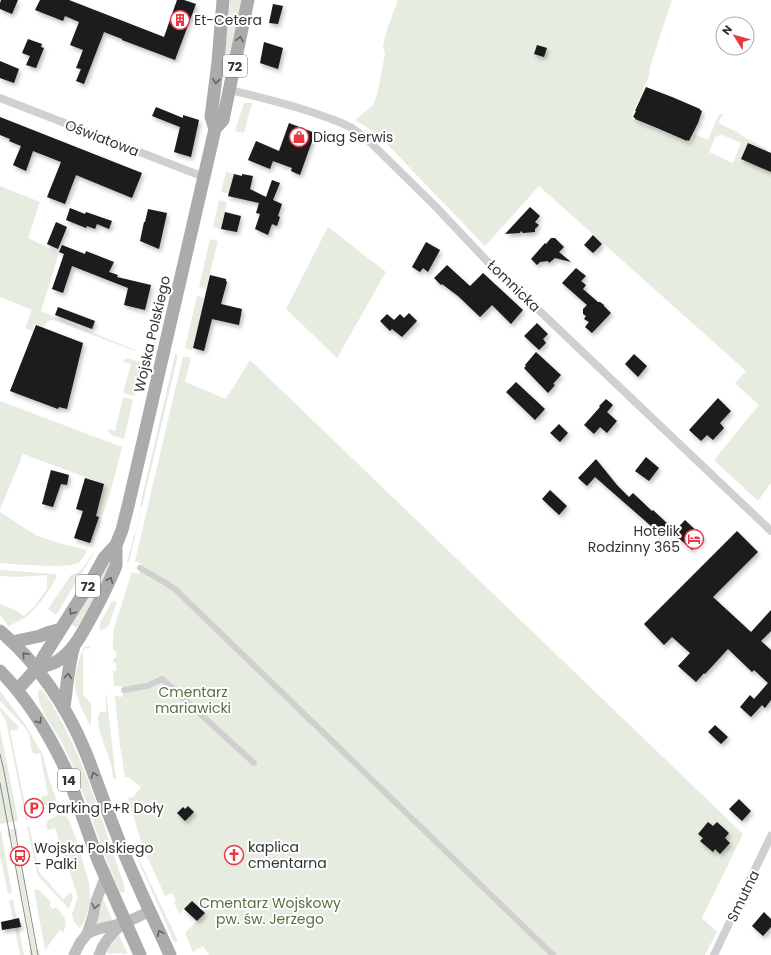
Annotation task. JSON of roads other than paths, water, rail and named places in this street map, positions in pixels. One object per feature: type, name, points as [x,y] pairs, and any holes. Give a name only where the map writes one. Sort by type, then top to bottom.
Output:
[{"type":"main road","name":"Wojska Polskiego","points":[[215,129],[211,117],[218,62],[223,0]]},
{"type":"main road","name":"Wojska Polskiego","points":[[37,669],[58,661],[75,645],[94,613],[110,580],[116,562],[116,545],[122,530],[131,494],[215,129],[223,120],[248,0]]},
{"type":"main road","name":"Wojska Polskiego","points":[[16,690],[37,669],[104,558],[116,545]]},
{"type":"main road","points":[[12,642],[40,636],[61,629]]},
{"type":"main road","name":"14","points":[[0,631],[37,669],[64,707],[86,751],[116,834],[170,955]]},
{"type":"main road","name":"72","points":[[64,707],[69,670],[75,645]]},
{"type":"main road","name":"14","points":[[0,671],[43,727],[66,770],[105,878],[140,955]]},
{"type":"main road","points":[[74,955],[80,943],[87,934],[96,901],[105,878]]},
{"type":"main road","points":[[87,934],[100,928],[125,922],[150,911]]},
{"type":"main road","points":[[103,954],[102,948],[118,928],[125,922]]},
{"type":"street","name":"Łomnicka","points":[[230,90],[282,102],[308,110],[342,123],[362,135],[435,206],[487,261],[771,531]]},
{"type":"street","name":"Oświatowa","points":[[0,98],[204,177]]},
{"type":"street","points":[[140,568],[166,582],[176,590],[553,955]]},
{"type":"street","points":[[124,690],[147,686],[162,679],[254,763]]},
{"type":"street","name":"Smutna","points":[[714,955],[771,836]]},
{"type":"tram line","points":[[0,754],[38,955]]},
{"type":"tram line","points":[[0,783],[32,955]]},
{"type":"place","name":"Et-Cetera","points":[[180,20]]},
{"type":"place","name":"Diag Serwis","points":[[299,137]]},
{"type":"place","name":"Hotelik Rodzinny 365","points":[[694,539]]},
{"type":"place","name":"Parking P+R Doły","points":[[34,808]]},
{"type":"place","name":"kaplica cmentarna","points":[[234,855]]},
{"type":"place","name":"Wojska Polskiego - Palki","points":[[20,856]]},
{"type":"park label","name":"Cmentarz mariawicki","points":[[193,700]]},
{"type":"park label","name":"Cmentarz Wojskowy pw. św. Jerzego","points":[[270,912]]}]
